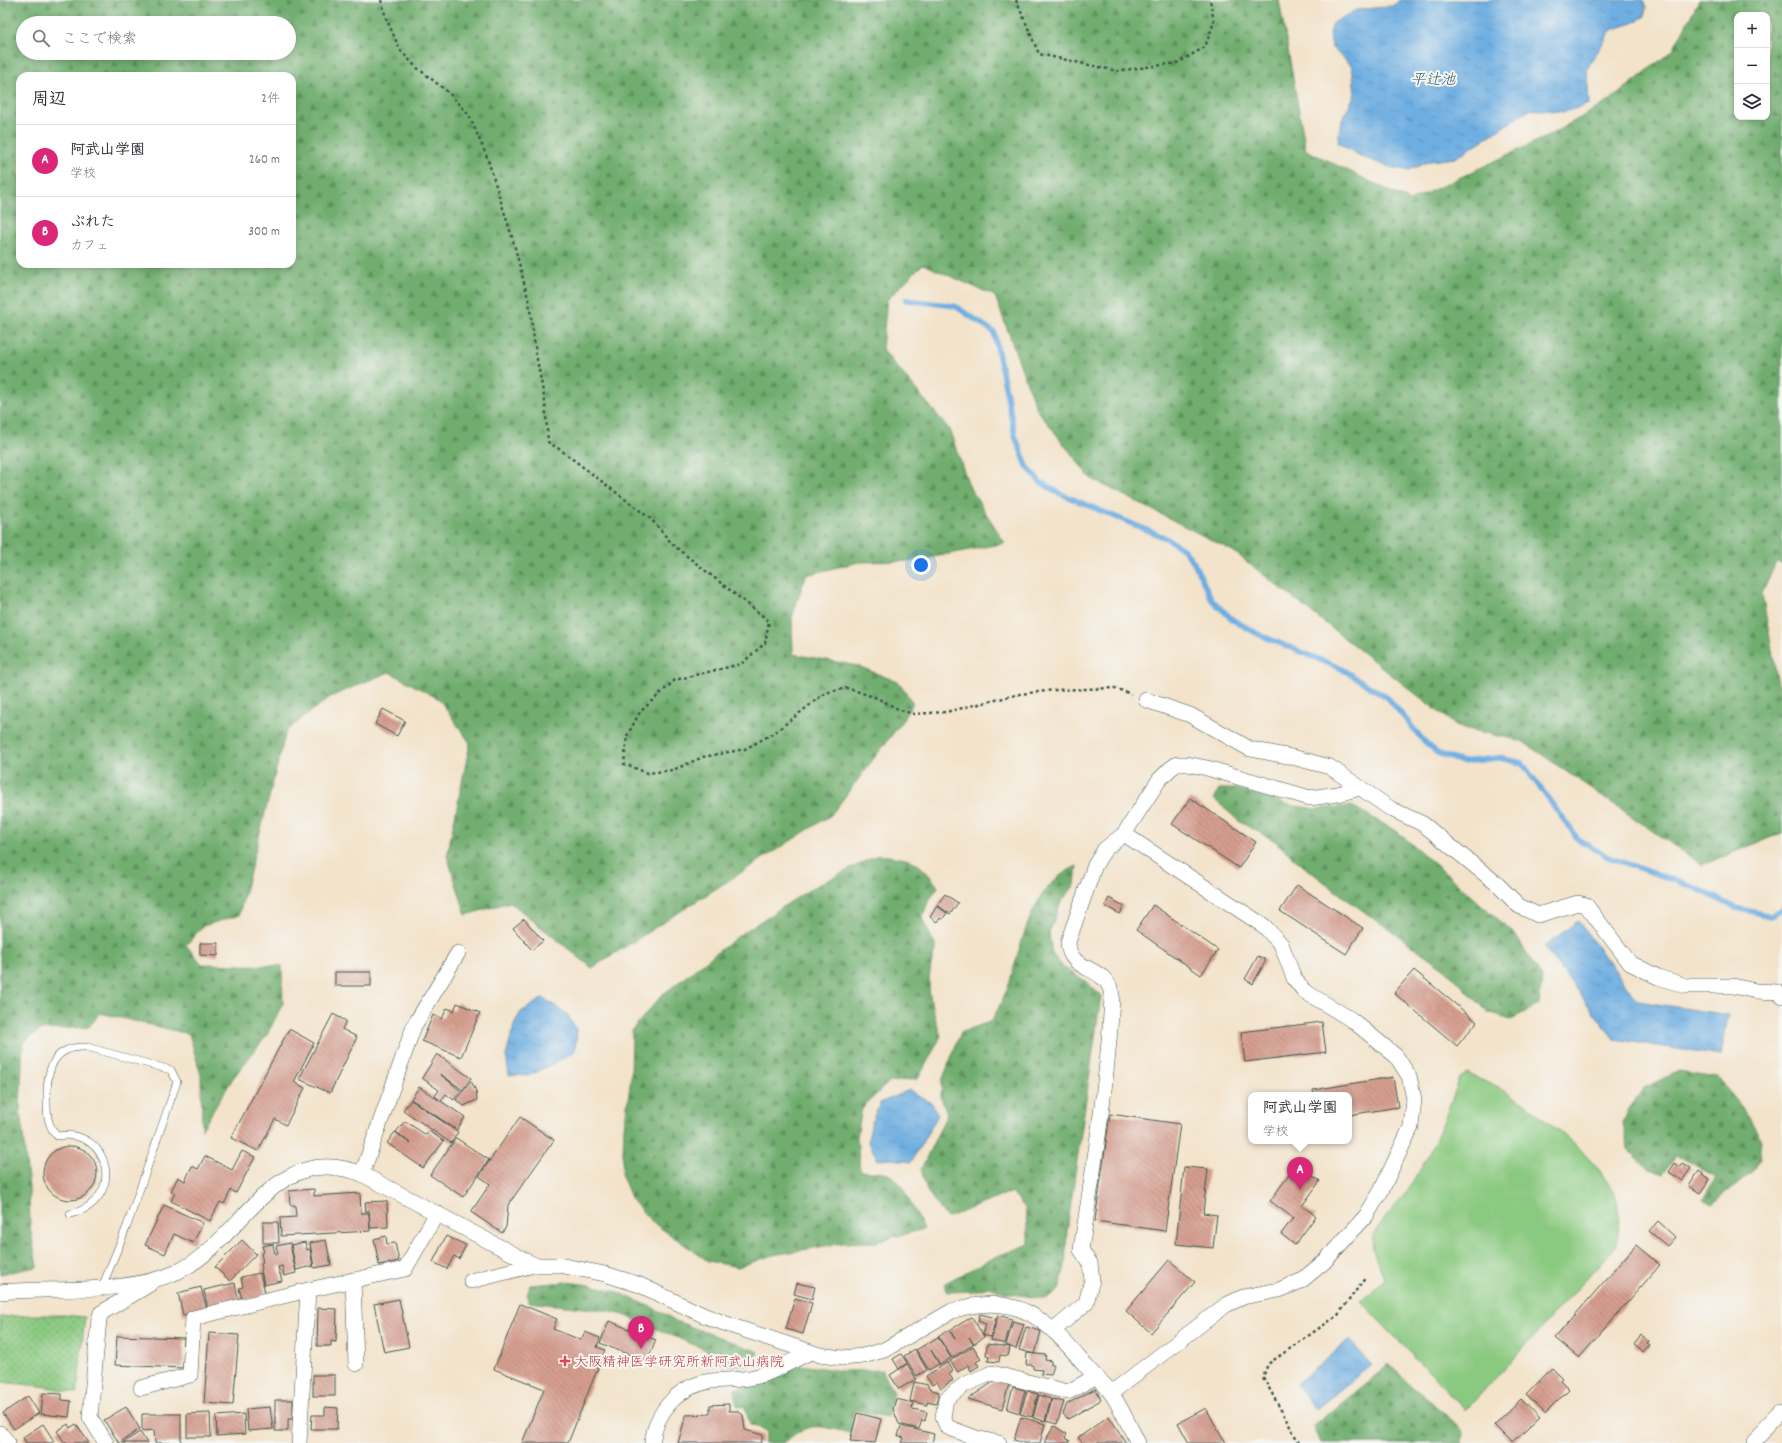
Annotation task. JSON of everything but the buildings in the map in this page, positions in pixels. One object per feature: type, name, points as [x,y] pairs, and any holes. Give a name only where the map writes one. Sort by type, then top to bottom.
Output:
[{"type":"street","points":[[1146,700],[1190,715],[1250,749],[1292,757],[1330,767],[1391,809],[1422,824],[1496,882],[1519,906],[1538,915],[1578,903],[1586,905],[1630,963],[1658,977],[1686,986],[1733,986],[1756,991],[1777,992],[1782,996]]},
{"type":"street","points":[[1054,1330],[1086,1303],[1092,1280],[1090,1263],[1081,1250],[1108,1059],[1112,996],[1111,988],[1103,976],[1073,959],[1069,954],[1068,942],[1095,865],[1105,849],[1124,834],[1159,780],[1170,768],[1177,764],[1187,764],[1207,768],[1310,798],[1338,794],[1360,788]]},
{"type":"street","points":[[1111,1393],[1226,1304],[1243,1297],[1279,1290],[1301,1281],[1324,1262],[1366,1216],[1381,1192],[1411,1127],[1414,1099],[1409,1076],[1396,1056],[1352,1020],[1304,991],[1294,978],[1281,944],[1264,926],[1124,834]]},
{"type":"street","points":[[362,1174],[414,1026],[458,952]]},
{"type":"street","points":[[106,1443],[90,1417],[99,1319],[101,1313],[160,1278],[183,1268],[204,1255],[280,1182],[292,1174],[306,1169],[325,1166],[344,1168],[362,1174],[534,1265]]},
{"type":"street","points":[[141,1388],[190,1375],[193,1318],[308,1290],[405,1269],[437,1213]]},
{"type":"street","points":[[471,1281],[534,1265],[566,1266],[626,1280],[656,1291],[718,1321],[810,1352],[842,1358],[874,1354],[894,1346],[952,1311],[978,1305],[991,1304],[1016,1309],[1040,1319],[1054,1330],[1111,1393],[1138,1443]]},
{"type":"street","points":[[0,1292],[102,1287],[136,1284],[160,1278]]},
{"type":"street","points":[[353,1280],[356,1364]]},
{"type":"street","points":[[299,1443],[308,1290]]},
{"type":"street","points":[[652,1443],[657,1422],[662,1412],[669,1403],[688,1388],[710,1381],[755,1377],[810,1352]]},
{"type":"street","points":[[999,1443],[976,1438],[946,1427],[943,1417],[946,1399],[964,1385],[992,1373],[1068,1392],[1095,1377]]},
{"type":"street","points":[[1752,1443],[1782,1412]]},
{"type":"street","points":[[0,1433],[8,1443]]},
{"type":"lane","points":[[70,1214],[85,1210],[97,1200],[104,1187],[106,1172],[102,1157],[93,1145],[80,1137],[72,1135],[57,1136],[49,1125],[47,1117],[47,1079],[52,1063],[64,1051],[75,1047],[87,1047],[171,1070],[177,1082],[127,1226],[102,1287]]},
{"type":"path","points":[[381,0],[386,18],[400,50],[416,67],[448,92],[469,115],[487,157],[513,240],[529,302],[545,402],[548,442],[652,520],[673,545],[769,621],[765,643],[741,664],[675,680],[640,712],[627,736],[624,764],[648,773],[673,770],[703,757],[746,748],[774,733],[825,693],[847,688],[877,698],[900,710],[914,714],[946,712],[1020,694],[1055,690],[1115,688],[1146,700]]},
{"type":"path","points":[[1016,0],[1039,54],[1117,71],[1177,63],[1205,47],[1214,22],[1210,0]]},
{"type":"path","points":[[1299,1443],[1263,1377],[1268,1364],[1338,1315],[1366,1277]]},
{"type":"green space","points":[[0,0],[1279,0],[1306,150],[1410,201],[1546,137],[1608,102],[1673,50],[1699,0],[1782,0],[1782,564],[1776,562],[1762,594],[1782,706],[1782,833],[1702,865],[1522,741],[1458,727],[1233,551],[1090,478],[1036,408],[995,296],[923,264],[887,300],[882,349],[949,429],[970,488],[1005,543],[913,561],[859,562],[806,575],[792,617],[793,654],[858,666],[898,682],[913,703],[900,724],[831,815],[592,968],[510,902],[466,915],[447,856],[470,743],[439,699],[389,672],[330,697],[286,731],[239,915],[203,926],[186,945],[201,964],[282,966],[283,1003],[267,1035],[233,1078],[202,1129],[201,1075],[189,1034],[100,1013],[89,1027],[40,1030],[23,1043],[20,1107],[29,1188],[30,1226],[37,1267],[0,1274]]},
{"type":"green space","points":[[1219,789],[1237,789],[1290,805],[1316,809],[1352,806],[1398,832],[1514,933],[1542,977],[1539,1005],[1511,1019],[1488,1012],[1445,969],[1345,898],[1297,861],[1275,841],[1240,822],[1214,799]]},
{"type":"green space","points":[[878,855],[898,857],[919,865],[938,887],[928,902],[922,919],[936,947],[932,960],[929,982],[933,1012],[941,1036],[918,1079],[889,1082],[862,1108],[857,1137],[860,1171],[889,1173],[903,1188],[924,1229],[875,1242],[843,1243],[773,1255],[738,1267],[708,1261],[652,1222],[632,1200],[622,1176],[624,1127],[631,1078],[632,1030],[662,995],[741,934],[812,888]]},
{"type":"green space","points":[[1077,866],[1075,885],[1061,902],[1049,933],[1052,954],[1063,967],[1087,982],[1101,996],[1067,1230],[1065,1266],[1059,1290],[1047,1299],[1006,1293],[989,1287],[973,1291],[947,1292],[945,1283],[995,1257],[1029,1244],[1025,1208],[1012,1192],[947,1218],[927,1191],[921,1169],[947,1114],[941,1098],[942,1081],[961,1032],[992,1021],[1008,986],[1027,926],[1041,897],[1050,885],[1062,874]]},
{"type":"green space","points":[[1679,1071],[1717,1077],[1745,1111],[1762,1140],[1760,1158],[1754,1171],[1712,1204],[1703,1199],[1716,1177],[1677,1155],[1663,1174],[1649,1169],[1628,1149],[1623,1123],[1630,1106],[1644,1088]]},
{"type":"green space","points":[[1467,1073],[1516,1098],[1554,1127],[1582,1152],[1605,1177],[1612,1188],[1617,1202],[1619,1218],[1615,1248],[1466,1410],[1360,1301],[1385,1280],[1374,1254],[1372,1243],[1374,1234],[1402,1198],[1420,1170],[1436,1139],[1460,1077]]},
{"type":"green space","points":[[566,1282],[591,1285],[615,1291],[658,1310],[676,1321],[759,1352],[751,1363],[742,1366],[724,1365],[704,1349],[624,1315],[603,1310],[528,1302],[527,1295],[530,1285]]},
{"type":"green space","points":[[64,1315],[85,1317],[77,1393],[41,1386],[0,1382],[0,1317]]},
{"type":"green space","points":[[1389,1363],[1410,1385],[1444,1412],[1463,1433],[1462,1443],[1320,1443],[1313,1426],[1367,1383]]},
{"type":"green space","points":[[801,1365],[843,1371],[882,1370],[894,1392],[887,1417],[854,1410],[850,1433],[830,1428],[815,1427],[800,1431],[784,1443],[764,1443],[767,1432],[757,1426],[750,1425],[745,1407],[737,1405],[735,1389],[750,1386]]},
{"type":"water","name":"平辻池","points":[[1401,0],[1643,0],[1646,7],[1645,16],[1633,23],[1611,30],[1587,69],[1589,104],[1565,112],[1531,109],[1455,158],[1430,161],[1409,170],[1393,168],[1362,157],[1338,143],[1340,124],[1355,94],[1352,66],[1332,48],[1330,32],[1333,23],[1356,10],[1392,6]]},
{"type":"water","points":[[1578,921],[1638,1001],[1728,1015],[1721,1056],[1614,1039],[1544,947]]},
{"type":"water","points":[[543,998],[567,1014],[577,1031],[575,1050],[564,1058],[528,1076],[509,1075],[506,1056],[515,1022],[521,1012]]},
{"type":"water","points":[[909,1090],[932,1103],[938,1115],[911,1162],[886,1158],[878,1160],[868,1141],[872,1121],[880,1103]]},
{"type":"water","points":[[1350,1340],[1371,1365],[1316,1409],[1296,1384]]},
{"type":"waterway","points":[[906,300],[955,306],[994,332],[1015,436],[1027,466],[1040,482],[1061,494],[1166,538],[1183,549],[1193,561],[1212,600],[1233,620],[1260,635],[1340,668],[1388,698],[1423,740],[1437,753],[1462,762],[1499,758],[1522,763],[1578,839],[1608,857],[1696,888],[1736,908],[1771,916],[1782,910]]},
{"type":"place","name":"阿武山学園","points":[[1300,1190]]},
{"type":"place","name":"ぷれた","points":[[641,1349]]},
{"type":"place","name":"大阪精神医学研究所新阿武山病院","points":[[565,1361]]}]
